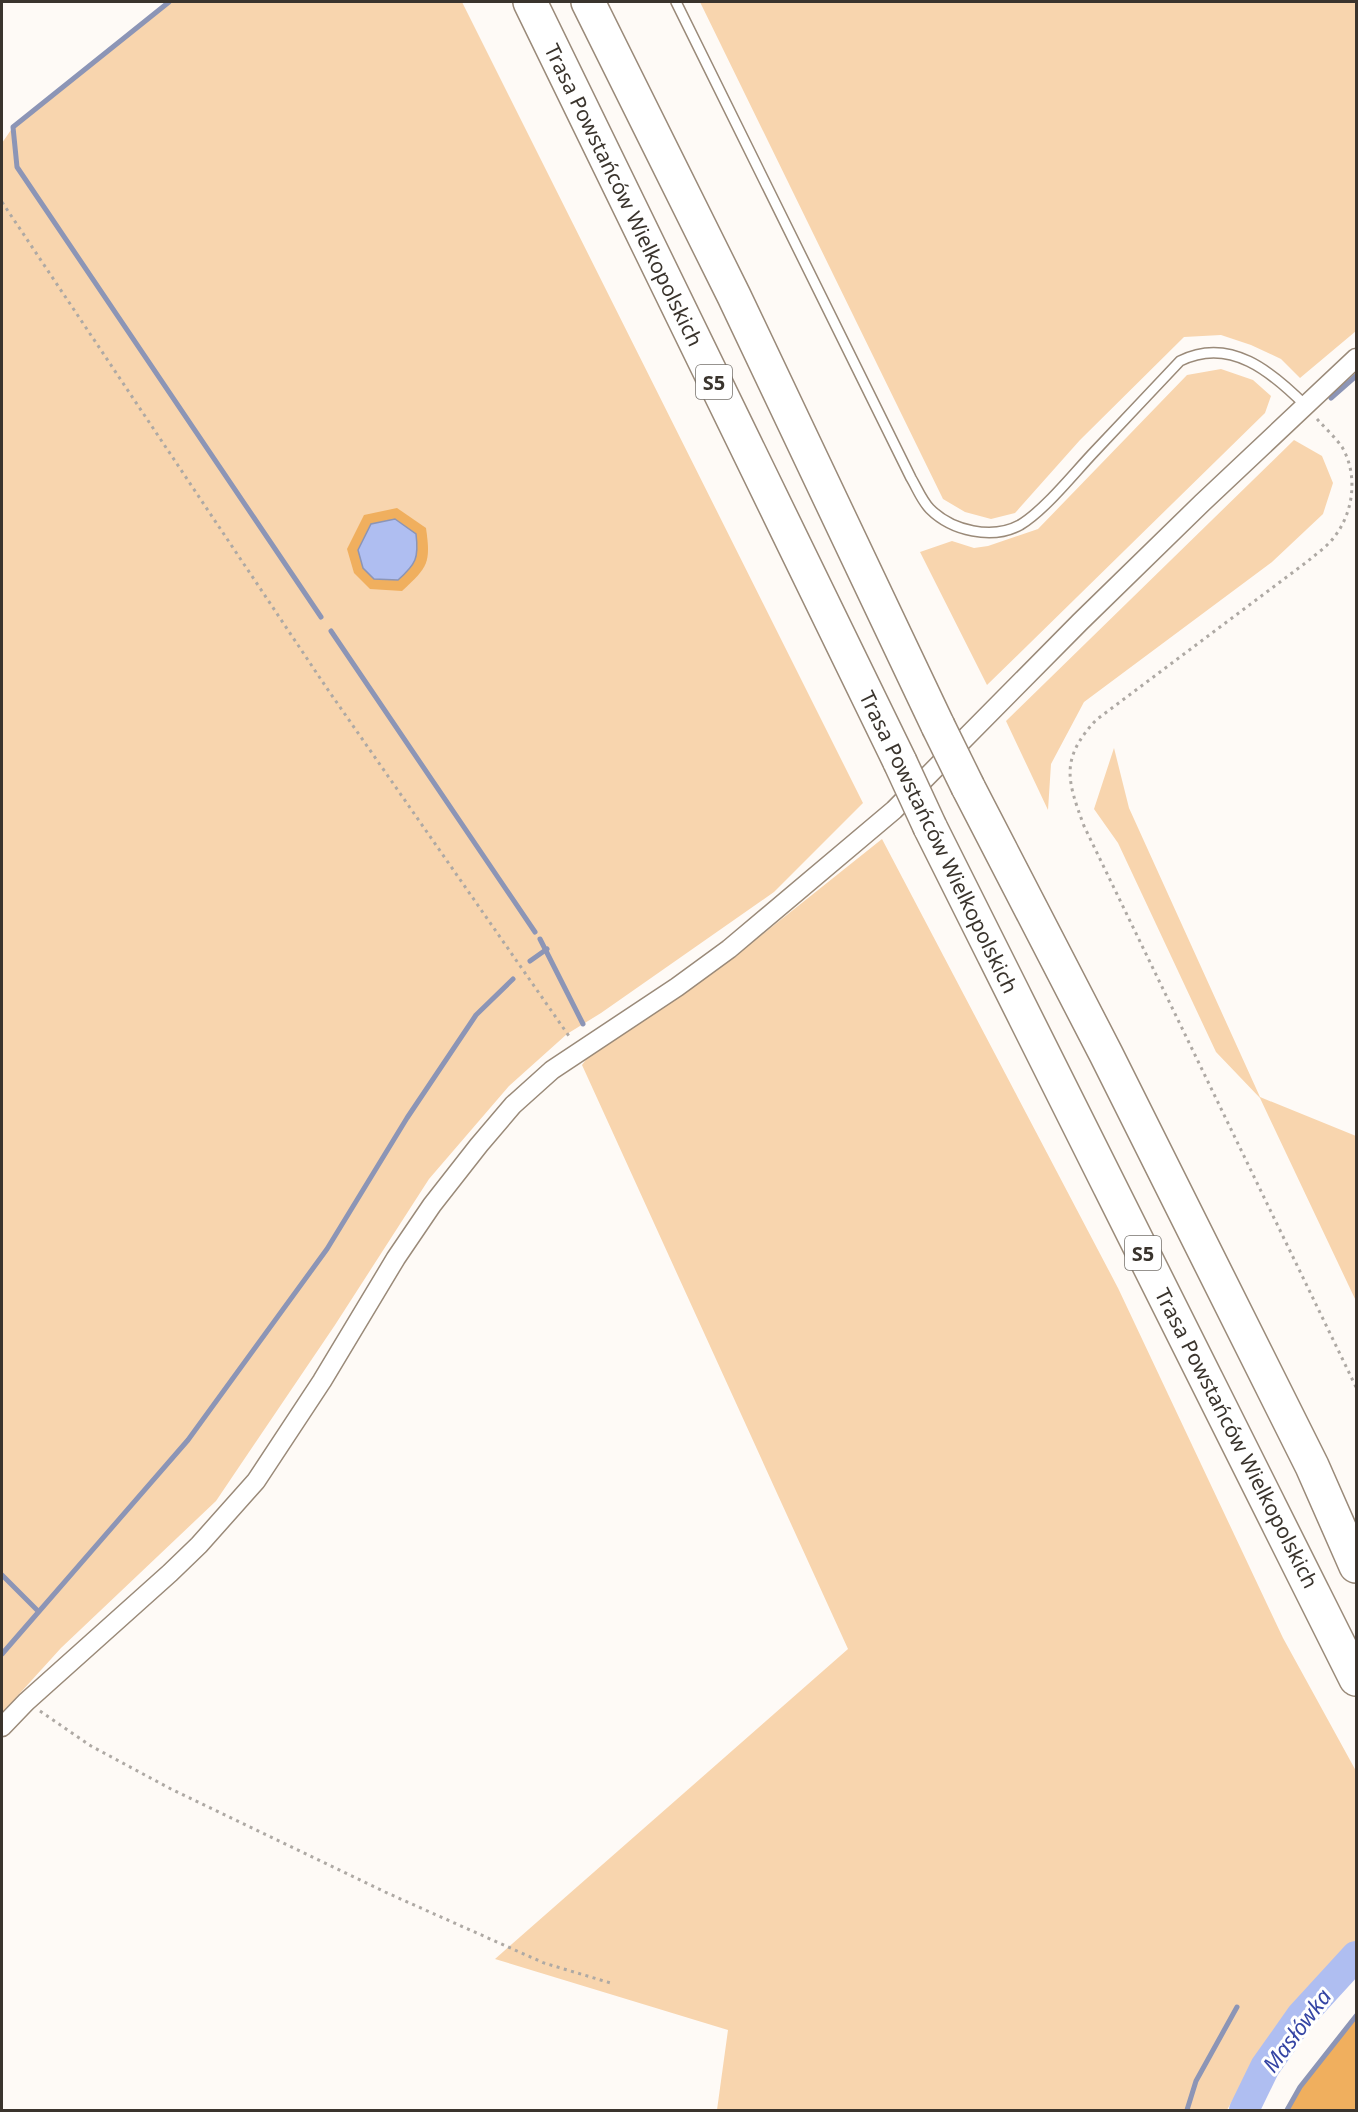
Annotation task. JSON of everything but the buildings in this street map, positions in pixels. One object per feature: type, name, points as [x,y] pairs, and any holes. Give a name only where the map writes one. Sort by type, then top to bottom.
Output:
[{"type":"highway","name":"Trasa Powstańców Wielkopolskich","points":[[530,2],[930,827],[1356,1679]]},
{"type":"highway","name":"S5","points":[[588,2],[734,296],[938,726],[1280,1402],[1356,1566]]},
{"type":"street","points":[[2,1727],[26,1702],[170,1573],[228,1514],[256,1481],[396,1257],[432,1205],[513,1105],[552,1070],[677,987],[729,949],[894,810],[1080,622],[1356,358]]},
{"type":"lane","points":[[676,2],[911,478],[926,504],[938,516],[972,531],[1005,530],[1020,524],[1038,511],[1180,361],[1191,356],[1216,352],[1246,359],[1273,375],[1306,406]]},
{"type":"path","points":[[2,202],[320,677],[579,1051]]},
{"type":"path","points":[[1306,406],[1343,448],[1349,461],[1353,492],[1350,507],[1337,534],[1308,561],[1096,720],[1078,743],[1069,771],[1070,789],[1084,826],[1356,1387]]},
{"type":"path","points":[[26,1702],[91,1746],[193,1800],[507,1948],[544,1963],[614,1984]]},
{"type":"shaded area","points":[[169,2],[462,2],[863,803],[774,892],[601,1013],[567,1034],[509,1086],[429,1179],[335,1325],[216,1501],[61,1648],[2,1713],[2,143],[13,127]]},
{"type":"shaded area","points":[[700,2],[1356,2],[1356,331],[1300,378],[1281,359],[1251,345],[1221,335],[1184,337],[1080,440],[1015,513],[991,519],[965,512],[943,499]]},
{"type":"shaded area","points":[[1221,369],[1253,380],[1271,396],[1265,413],[987,685],[920,552],[952,541],[974,548],[988,546],[1038,529],[1187,375]]},
{"type":"shaded area","points":[[1294,440],[1322,456],[1333,483],[1323,514],[1272,562],[1084,702],[1051,764],[1048,810],[1006,721]]},
{"type":"shaded area","points":[[397,508],[426,528],[428,549],[426,564],[402,591],[370,589],[354,573],[347,549],[364,515]]},
{"type":"shaded area","points":[[1114,748],[1129,808],[1260,1097],[1356,1136],[1356,1301],[1260,1098],[1216,1052],[1118,843],[1094,809]]},
{"type":"shaded area","points":[[882,839],[1118,1288],[1283,1638],[1356,1771],[1356,1942],[1257,2057],[1227,2110],[717,2110],[728,2030],[495,1959],[848,1649],[582,1065],[590,1054],[724,965]]},
{"type":"shaded area","points":[[1356,2016],[1356,2110],[1287,2110],[1300,2087]]},
{"type":"water","points":[[395,519],[416,534],[415,560],[398,580],[374,579],[363,568],[358,550],[371,524]]},
{"type":"waterway","points":[[169,2],[13,127],[17,167],[321,617]]},
{"type":"waterway","points":[[1331,398],[1356,376]]},
{"type":"waterway","points":[[331,631],[535,932]]},
{"type":"waterway","points":[[540,939],[583,1024]]},
{"type":"waterway","points":[[530,961],[547,949]]},
{"type":"waterway","points":[[2,1654],[188,1440],[327,1249],[407,1118],[476,1015],[513,979]]},
{"type":"waterway","points":[[2,1575],[38,1611]]},
{"type":"waterway","name":"Masłówka","points":[[1244,2110],[1265,2067],[1301,2016],[1356,1956]]},
{"type":"waterway","points":[[1187,2110],[1196,2081],[1237,2007]]},
{"type":"waterway","points":[[1287,2110],[1300,2087],[1356,2016]]}]
